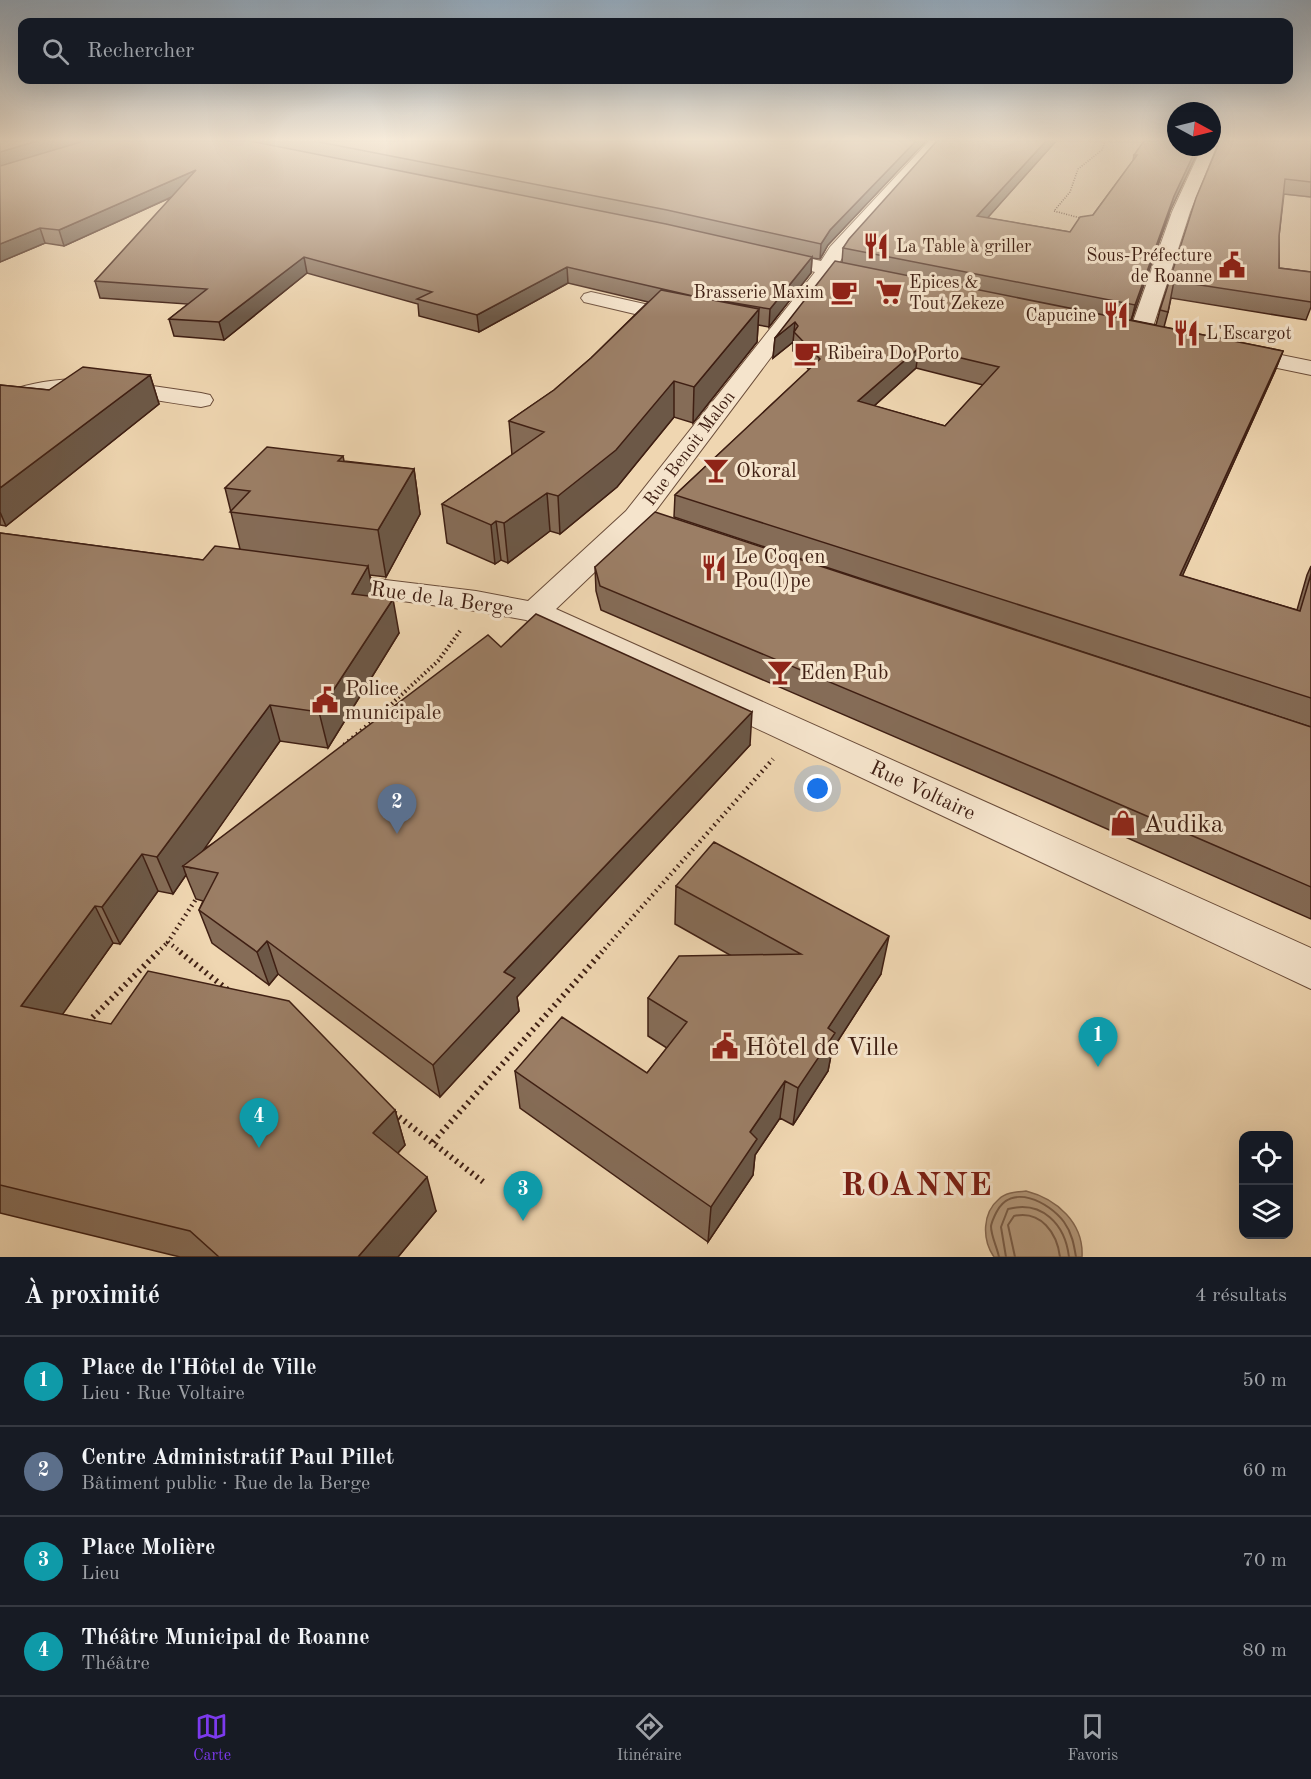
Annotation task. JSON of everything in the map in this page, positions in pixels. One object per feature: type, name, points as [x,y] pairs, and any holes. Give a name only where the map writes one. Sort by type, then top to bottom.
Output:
[{"type":"street","name":"Rue Benoit Malon","points":[[535,612],[636,517],[764,334],[882,200]]},
{"type":"street","points":[[1140,333],[1186,200]]},
{"type":"street","points":[[759,252],[831,260],[890,283]]},
{"type":"street","points":[[591,297],[703,323]]},
{"type":"street","points":[[1117,329],[1163,338]]},
{"type":"street","points":[[1220,350],[1311,368]]},
{"type":"street","points":[[0,404],[20,393],[57,386],[201,400]]},
{"type":"street","points":[[636,517],[721,545]]},
{"type":"street","name":"Rue de la Berge","points":[[300,578],[535,612]]},
{"type":"street","name":"Rue Voltaire","points":[[535,612],[1311,969]]},
{"type":"path","points":[[1063,200],[1054,211],[1084,219]]},
{"type":"path","points":[[339,748],[403,694],[453,643]]},
{"type":"path","points":[[433,1142],[777,754]]},
{"type":"path","points":[[80,1030],[168,942],[201,892]]},
{"type":"path","points":[[168,942],[234,994]]},
{"type":"path","points":[[385,1107],[486,1184]]},
{"type":"shaded area","points":[[1003,200],[1110,200],[1107,205],[1170,215],[1157,246],[1077,233],[973,233]]},
{"type":"shaded area","points":[[1262,200],[1311,200],[1311,290],[1239,251]]},
{"type":"water","points":[[1026,1191],[1048,1200],[1066,1214],[1078,1233],[1082,1257],[994,1257],[986,1235],[989,1212],[993,1205],[1005,1195]]},
{"type":"building","points":[[0,200],[128,200],[59,230],[40,228],[0,244]]},
{"type":"building","points":[[169,200],[544,200],[812,257],[770,309],[693,296],[567,267],[477,315],[417,299],[432,292],[304,257],[219,322],[169,319],[207,289],[95,281]]},
{"type":"building","points":[[614,200],[859,200],[830,230],[821,244]]},
{"type":"building","points":[[884,200],[992,200],[977,216],[1070,232],[1080,217],[1093,215],[1104,200],[1173,200],[1135,305],[843,248]]},
{"type":"building","points":[[1195,200],[1283,200],[1279,268],[1311,272],[1311,302],[1174,281],[1168,312],[1160,310]]},
{"type":"building","points":[[835,261],[1283,351],[1180,575],[1300,611],[1311,574],[1311,698],[675,495],[820,359],[794,332],[798,326],[795,322],[775,338]],"holes":[[[919,348],[999,367],[945,426],[858,401]]]},
{"type":"building","points":[[661,290],[759,309],[694,387],[674,381],[616,450],[558,496],[547,493],[504,523],[496,521],[491,525],[442,504],[544,432],[509,421],[554,390],[591,358]]},
{"type":"building","points":[[83,367],[150,375],[0,488],[0,385],[49,390]]},
{"type":"building","points":[[267,447],[343,456],[338,461],[414,469],[378,530],[230,512],[250,491],[225,488]]},
{"type":"building","points":[[655,512],[1311,727],[1311,887],[1054,776],[600,586],[595,567]]},
{"type":"building","points":[[0,533],[203,560],[215,546],[368,566],[352,594],[393,599],[319,712],[270,705],[157,857],[142,854],[102,907],[95,906],[21,1006],[111,1024],[148,971],[289,1001],[395,1110],[373,1133],[427,1177],[358,1257],[219,1257],[190,1231],[0,1185]]},
{"type":"building","points":[[536,614],[752,712],[504,972],[515,978],[433,1065],[267,941],[257,952],[199,910],[218,873],[183,866],[488,635],[501,647]]},
{"type":"building","points":[[714,842],[889,936],[828,1028],[835,1033],[798,1088],[785,1081],[750,1132],[757,1139],[711,1207],[515,1071],[562,1017],[647,1073],[687,1022],[648,998],[679,956],[801,954],[676,886]]},
{"type":"place","name":"La Table à griller","points":[[876,246]]},
{"type":"place","name":"Sous-Préfecture de Roanne","points":[[1232,265]]},
{"type":"place","name":"Brasserie Maxim","points":[[844,292]]},
{"type":"place","name":"Epices & Tout Zekeze","points":[[889,292]]},
{"type":"place","name":"Capucine","points":[[1116,315]]},
{"type":"place","name":"L'Escargot","points":[[1186,333]]},
{"type":"place","name":"Ribeira Do Porto","points":[[807,353]]},
{"type":"place","name":"Okoral","points":[[716,470]]},
{"type":"place","name":"Le Coq en Pou(l)pe","points":[[714,568]]},
{"type":"place","name":"Eden Pub","points":[[780,672]]},
{"type":"place","name":"Police municipale","points":[[325,700]]},
{"type":"place","name":"Audika","points":[[1123,823]]},
{"type":"place","name":"Centre Administratif Paul Pillet","points":[[397,834]]},
{"type":"place","name":"Hôtel de Ville","points":[[725,1046]]},
{"type":"place","name":"Place de l'Hôtel de Ville","points":[[1098,1067]]},
{"type":"place","name":"Théâtre Municipal de Roanne","points":[[259,1148]]},
{"type":"place","name":"Place Molière","points":[[523,1221]]},
{"type":"district","name":"ROANNE","points":[[917,1183]]}]
